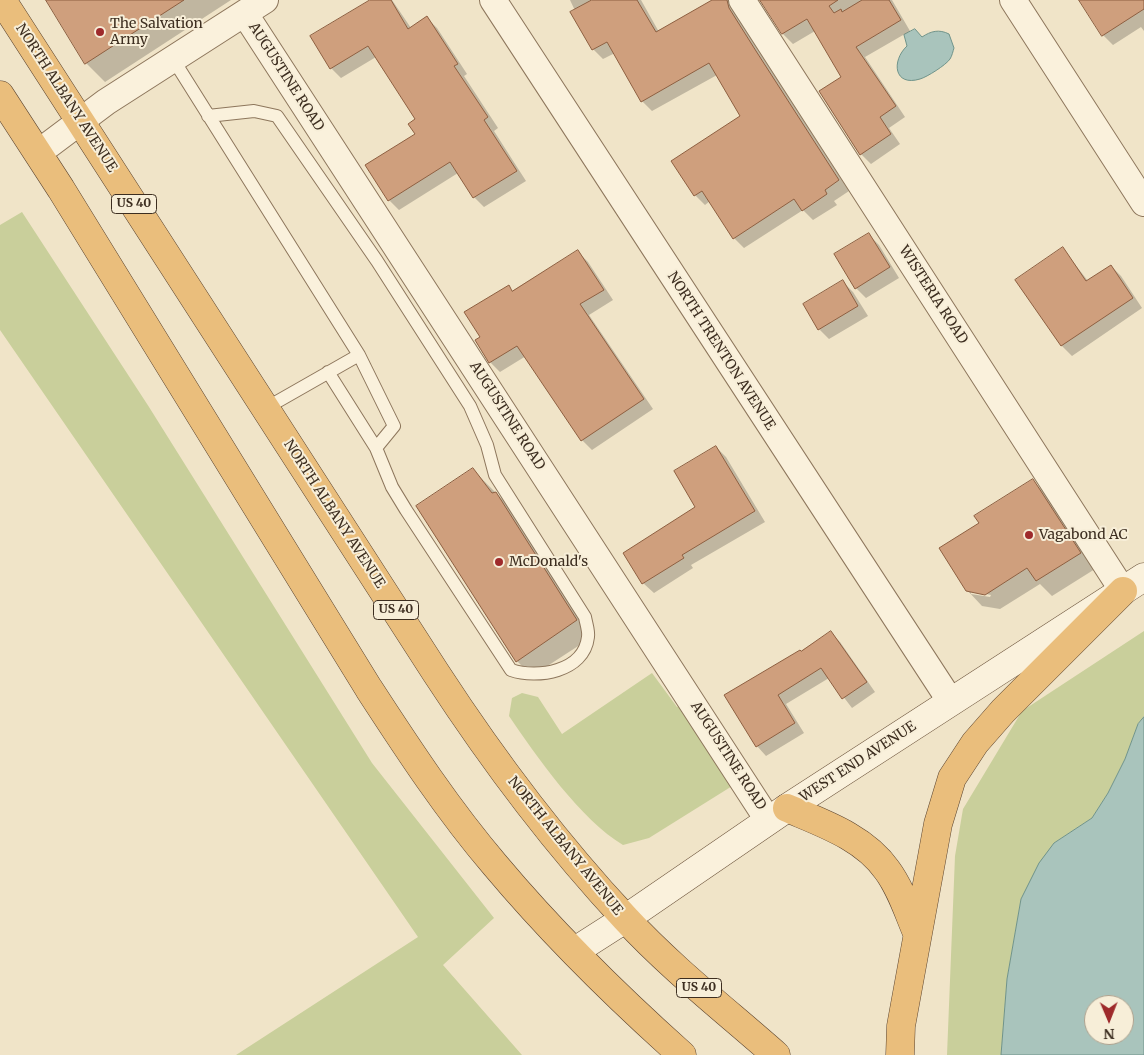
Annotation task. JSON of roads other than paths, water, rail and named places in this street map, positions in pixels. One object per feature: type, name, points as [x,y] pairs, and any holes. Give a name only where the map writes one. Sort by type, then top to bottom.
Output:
[{"type":"highway","name":"NORTH ALBANY AVENUE","points":[[2,0],[466,718],[538,815],[625,919],[680,972],[776,1055]]},
{"type":"highway","points":[[0,95],[369,689],[418,764],[494,864],[628,1007],[682,1055]]},
{"type":"highway","points":[[900,1055],[901,1026],[917,933],[938,824],[952,778],[975,743],[1003,711],[1133,584]]},
{"type":"highway","points":[[778,814],[843,834],[876,857],[898,888],[917,933]]},
{"type":"main road","name":"WEST END AVENUE","points":[[575,950],[625,919],[778,814],[1133,584]]},
{"type":"street","name":"NORTH TRENTON AVENUE","points":[[493,0],[951,702]]},
{"type":"street","name":"WISTERIA ROAD","points":[[742,0],[1133,584]]},
{"type":"street","points":[[1013,0],[1144,203]]},
{"type":"street","points":[[38,154],[106,102],[255,7]]},
{"type":"street","name":"AUGUSTINE ROAD","points":[[255,7],[778,814]]},
{"type":"lane","points":[[173,59],[359,355],[394,426],[376,448]]},
{"type":"lane","points":[[208,116],[254,111],[277,116],[377,260],[470,406],[487,445],[495,475],[585,618],[588,637],[583,651],[568,666],[547,674],[521,674],[511,670],[406,510],[392,487],[376,448],[328,372]]},
{"type":"lane","points":[[266,408],[359,355]]},
{"type":"water","points":[[915,29],[922,37],[935,31],[949,34],[954,48],[950,59],[941,67],[923,78],[911,80],[900,76],[897,65],[902,52],[907,46],[904,35]]},
{"type":"water","points":[[1144,717],[1144,1055],[1001,1055],[1007,979],[1021,899],[1039,863],[1054,843],[1092,818],[1108,793],[1125,759],[1138,724]]},
{"type":"place","name":"The Salvation Army","points":[[100,32]]},
{"type":"place","name":"Vagabond AC","points":[[1029,535]]},
{"type":"place","name":"McDonald's","points":[[499,562]]}]
